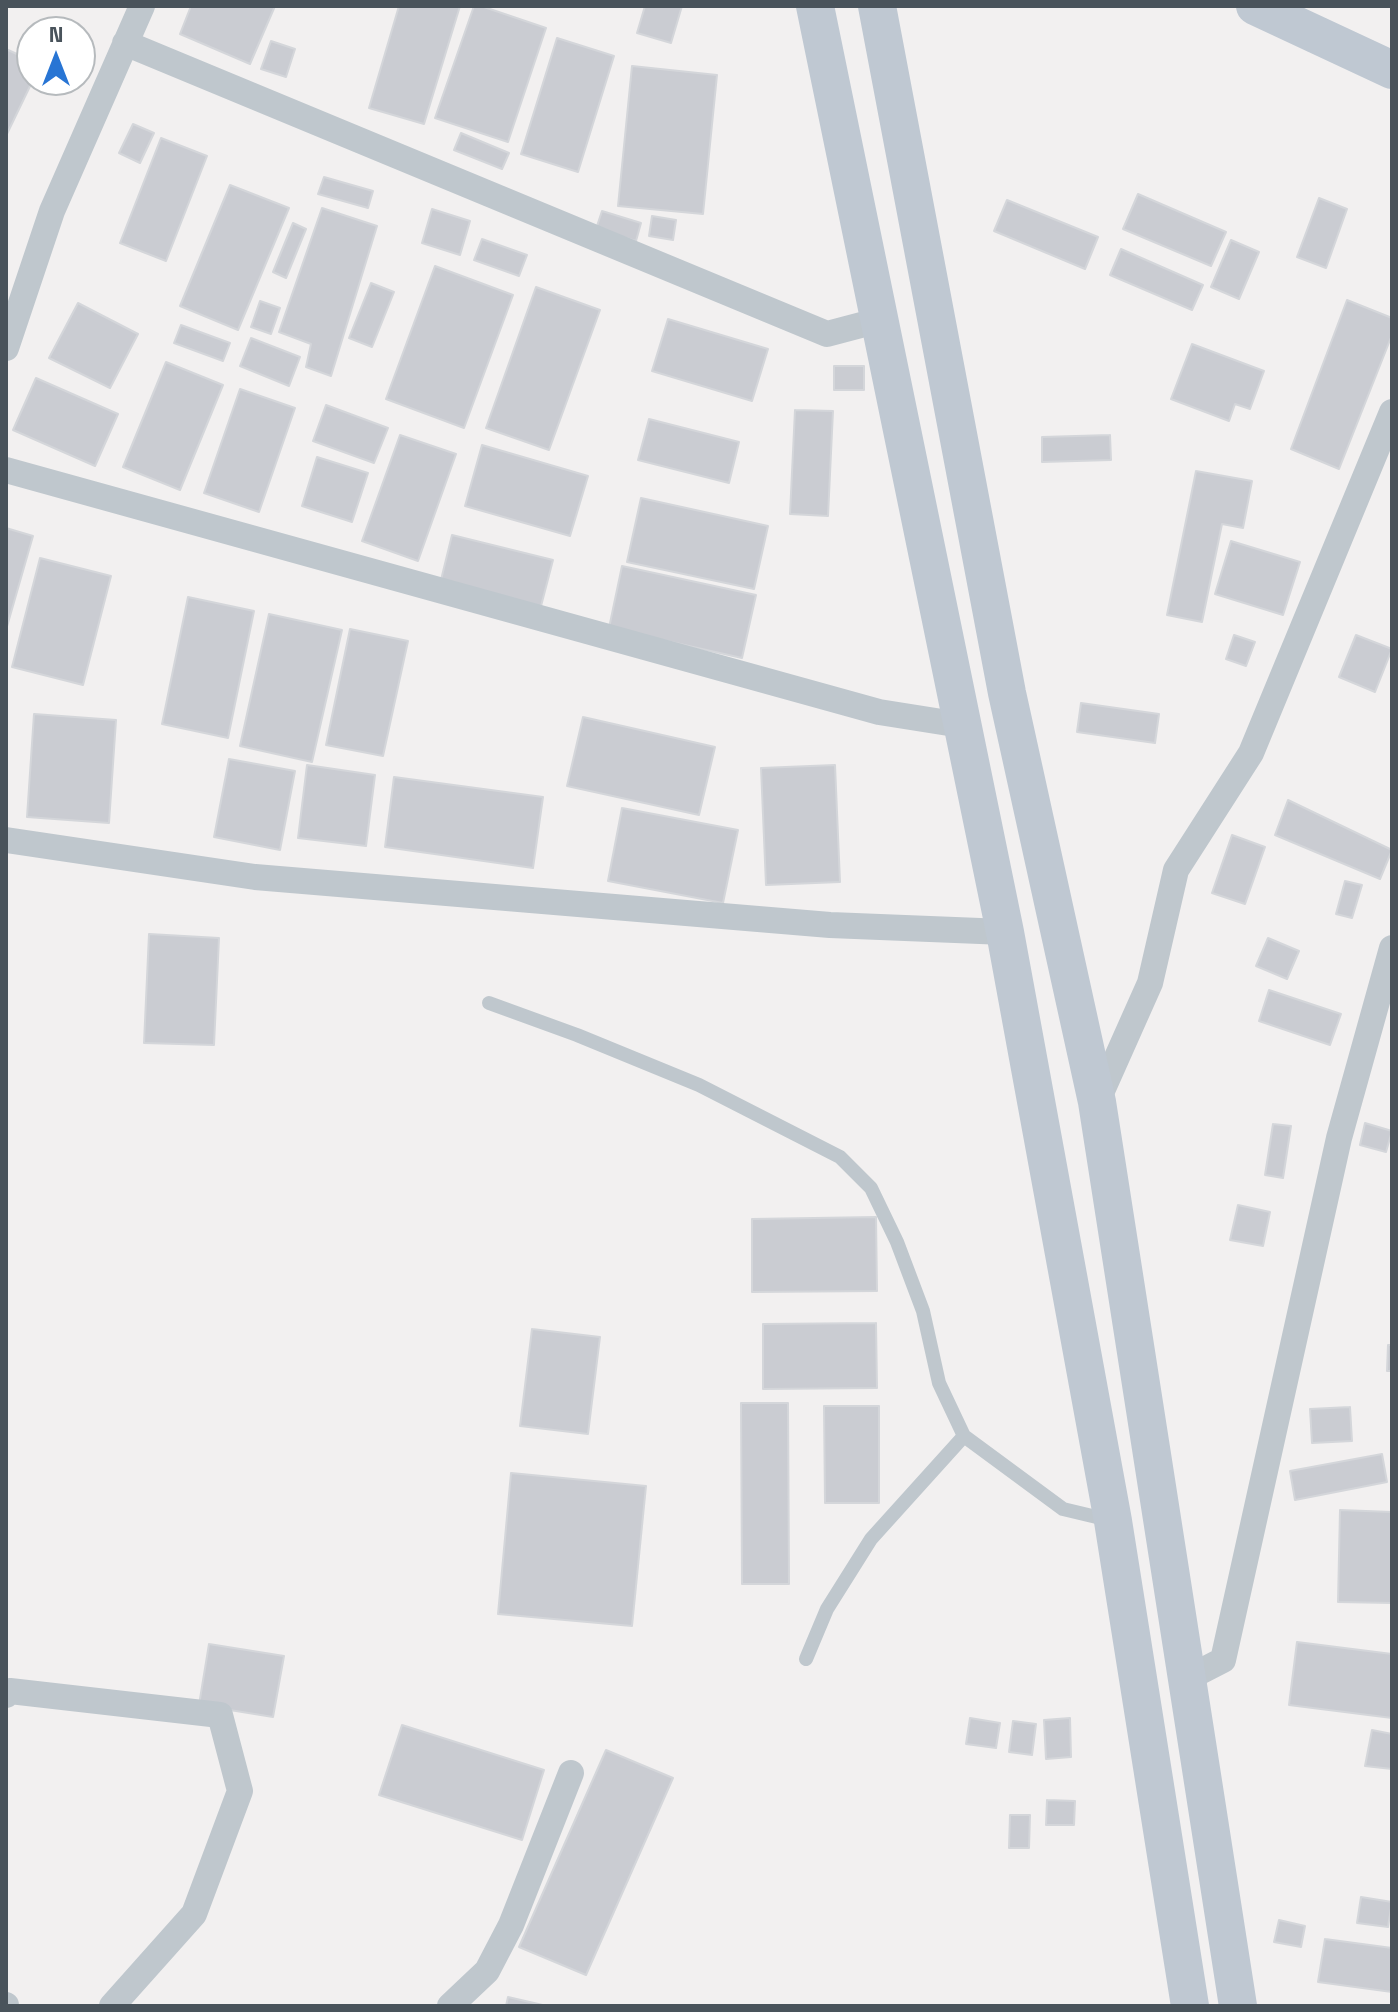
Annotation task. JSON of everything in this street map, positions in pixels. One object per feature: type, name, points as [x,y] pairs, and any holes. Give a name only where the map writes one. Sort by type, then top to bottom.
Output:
[{"type":"main road","points":[[815,6],[1005,932],[1113,1521],[1190,2006]]},
{"type":"main road","points":[[877,6],[1007,693],[1097,1102],[1238,2006]]},
{"type":"main road","points":[[1255,6],[1392,70]]},
{"type":"street","points":[[6,348],[52,211],[142,6]]},
{"type":"street","points":[[125,43],[827,334],[880,320]]},
{"type":"street","points":[[1097,1102],[1150,983],[1176,870],[1251,753],[1392,412]]},
{"type":"street","points":[[6,470],[864,708],[961,725]]},
{"type":"street","points":[[6,840],[255,877],[830,925],[1005,932]]},
{"type":"street","points":[[1188,1678],[1223,1660],[1339,1138],[1392,948]]},
{"type":"street","points":[[6,1695],[10,1691],[220,1715],[240,1791],[194,1914],[112,2006]]},
{"type":"street","points":[[450,2006],[487,1971],[511,1925],[571,1773]]},
{"type":"lane","points":[[489,1003],[699,1085],[840,1157],[871,1188],[897,1242],[923,1311],[939,1383],[964,1436],[1063,1509],[1113,1521]]},
{"type":"lane","points":[[806,1659],[827,1609],[871,1539],[964,1436]]},
{"type":"building","points":[[191,6],[275,6],[250,64],[180,34]]},
{"type":"building","points":[[399,6],[460,6],[424,124],[369,108]]},
{"type":"building","points":[[474,6],[546,28],[508,142],[435,118]]},
{"type":"building","points":[[645,6],[682,6],[671,43],[637,33]]},
{"type":"building","points":[[557,38],[614,56],[578,172],[521,154]]},
{"type":"building","points":[[271,41],[295,49],[286,77],[261,69]]},
{"type":"building","points":[[6,49],[16,54],[16,96],[25,96],[6,136]]},
{"type":"building","points":[[632,66],[717,75],[703,214],[618,206]]},
{"type":"building","points":[[133,124],[154,133],[140,163],[119,153]]},
{"type":"building","points":[[461,133],[509,153],[502,169],[454,150]]},
{"type":"building","points":[[161,138],[207,156],[166,261],[120,243]]},
{"type":"building","points":[[324,177],[373,191],[368,208],[318,194]]},
{"type":"building","points":[[230,185],[289,208],[238,330],[180,306]]},
{"type":"building","points":[[1138,194],[1226,232],[1211,266],[1123,229]]},
{"type":"building","points":[[1319,198],[1347,209],[1326,268],[1297,257]]},
{"type":"building","points":[[1007,200],[1098,237],[1085,269],[994,231]]},
{"type":"building","points":[[322,208],[377,226],[331,376],[306,367],[311,344],[279,332]]},
{"type":"building","points":[[432,209],[470,221],[460,255],[422,243]]},
{"type":"building","points":[[602,211],[641,223],[636,241],[596,229]]},
{"type":"building","points":[[652,216],[676,220],[673,240],[649,236]]},
{"type":"building","points":[[293,223],[306,229],[286,278],[273,272]]},
{"type":"building","points":[[482,239],[527,255],[519,276],[474,260]]},
{"type":"building","points":[[1231,240],[1259,252],[1239,299],[1211,287]]},
{"type":"building","points":[[1121,249],[1203,285],[1192,310],[1110,275]]},
{"type":"building","points":[[435,266],[513,295],[464,428],[386,399]]},
{"type":"building","points":[[371,283],[394,292],[372,347],[349,338]]},
{"type":"building","points":[[536,287],[600,310],[549,450],[486,428]]},
{"type":"building","points":[[1347,300],[1392,318],[1392,335],[1339,469],[1291,449]]},
{"type":"building","points":[[260,301],[280,308],[271,334],[251,327]]},
{"type":"building","points":[[78,303],[138,334],[110,388],[49,358]]},
{"type":"building","points":[[668,319],[768,349],[752,401],[652,371]]},
{"type":"building","points":[[181,325],[230,343],[223,361],[174,343]]},
{"type":"building","points":[[251,338],[300,357],[289,386],[240,366]]},
{"type":"building","points":[[1192,344],[1264,371],[1250,409],[1235,404],[1229,421],[1171,399]]},
{"type":"building","points":[[166,362],[223,385],[180,490],[123,467]]},
{"type":"building","points":[[834,366],[864,366],[864,390],[834,390]]},
{"type":"building","points":[[36,378],[118,414],[95,466],[13,430]]},
{"type":"building","points":[[240,389],[295,408],[259,512],[204,493]]},
{"type":"building","points":[[326,405],[388,428],[374,463],[313,441]]},
{"type":"building","points":[[795,410],[833,411],[828,516],[790,514]]},
{"type":"building","points":[[649,419],[739,442],[729,483],[638,460]]},
{"type":"building","points":[[400,435],[456,454],[418,561],[362,541]]},
{"type":"building","points":[[1110,435],[1111,460],[1042,462],[1042,437]]},
{"type":"building","points":[[482,445],[588,476],[570,536],[465,506]]},
{"type":"building","points":[[317,457],[368,473],[352,522],[302,506]]},
{"type":"building","points":[[1196,471],[1252,481],[1243,528],[1222,524],[1202,622],[1167,615]]},
{"type":"building","points":[[641,498],[768,526],[754,589],[627,562]]},
{"type":"building","points":[[6,528],[33,536],[6,630]]},
{"type":"building","points":[[452,535],[553,560],[540,610],[440,584]]},
{"type":"building","points":[[1231,541],[1300,562],[1283,615],[1215,594]]},
{"type":"building","points":[[40,558],[111,576],[83,685],[12,667]]},
{"type":"building","points":[[622,566],[756,595],[742,658],[609,628]]},
{"type":"building","points":[[188,597],[254,611],[228,738],[162,724]]},
{"type":"building","points":[[269,614],[342,630],[312,762],[240,746]]},
{"type":"building","points":[[350,629],[408,641],[383,756],[326,745]]},
{"type":"building","points":[[1234,635],[1255,642],[1246,666],[1226,659]]},
{"type":"building","points":[[1356,635],[1392,649],[1375,692],[1339,677]]},
{"type":"building","points":[[1081,703],[1159,714],[1155,743],[1077,732]]},
{"type":"building","points":[[34,714],[116,720],[109,823],[27,817]]},
{"type":"building","points":[[583,717],[715,747],[699,815],[567,786]]},
{"type":"building","points":[[229,759],[295,771],[280,850],[214,837]]},
{"type":"building","points":[[307,765],[375,775],[366,846],[298,838]]},
{"type":"building","points":[[835,765],[840,882],[766,885],[761,768]]},
{"type":"building","points":[[394,777],[543,797],[533,868],[385,847]]},
{"type":"building","points":[[1288,800],[1392,850],[1380,879],[1275,835]]},
{"type":"building","points":[[622,808],[738,830],[723,903],[608,881]]},
{"type":"building","points":[[1232,835],[1265,847],[1245,904],[1212,893]]},
{"type":"building","points":[[1345,881],[1362,885],[1352,918],[1336,914]]},
{"type":"building","points":[[149,934],[219,938],[214,1045],[144,1043]]},
{"type":"building","points":[[1268,938],[1299,951],[1287,979],[1256,966]]},
{"type":"building","points":[[1269,990],[1341,1014],[1330,1045],[1259,1021]]},
{"type":"building","points":[[1365,1123],[1392,1131],[1386,1152],[1360,1145]]},
{"type":"building","points":[[1273,1124],[1291,1126],[1283,1178],[1265,1175]]},
{"type":"building","points":[[1238,1205],[1270,1212],[1263,1246],[1230,1240]]},
{"type":"building","points":[[876,1217],[877,1291],[752,1292],[752,1219]]},
{"type":"building","points":[[876,1323],[877,1388],[763,1389],[763,1324]]},
{"type":"building","points":[[532,1329],[600,1337],[588,1434],[520,1426]]},
{"type":"building","points":[[1388,1345],[1392,1345],[1392,1371],[1387,1371]]},
{"type":"building","points":[[741,1403],[788,1403],[789,1584],[742,1584]]},
{"type":"building","points":[[824,1406],[879,1406],[879,1503],[825,1503]]},
{"type":"building","points":[[1350,1407],[1352,1441],[1312,1443],[1310,1409]]},
{"type":"building","points":[[1382,1454],[1387,1482],[1295,1500],[1290,1471]]},
{"type":"building","points":[[511,1473],[646,1486],[632,1626],[498,1614]]},
{"type":"building","points":[[1340,1510],[1392,1512],[1392,1603],[1338,1602]]},
{"type":"building","points":[[1297,1642],[1392,1654],[1392,1718],[1289,1705]]},
{"type":"building","points":[[209,1644],[284,1656],[273,1717],[199,1705]]},
{"type":"building","points":[[970,1718],[1000,1723],[996,1748],[966,1744]]},
{"type":"building","points":[[1070,1718],[1071,1757],[1046,1759],[1044,1720]]},
{"type":"building","points":[[1013,1721],[1036,1724],[1032,1755],[1009,1752]]},
{"type":"building","points":[[402,1725],[544,1770],[522,1840],[379,1795]]},
{"type":"building","points":[[1372,1730],[1392,1734],[1392,1769],[1365,1766]]},
{"type":"building","points":[[606,1750],[673,1778],[586,1975],[519,1947]]},
{"type":"building","points":[[1047,1800],[1075,1801],[1074,1825],[1046,1825]]},
{"type":"building","points":[[1010,1815],[1030,1815],[1029,1848],[1009,1848]]},
{"type":"building","points":[[1361,1897],[1392,1902],[1388,1927],[1357,1923]]},
{"type":"building","points":[[1279,1920],[1305,1926],[1301,1947],[1274,1942]]},
{"type":"building","points":[[1325,1939],[1392,1948],[1392,1992],[1318,1982]]},
{"type":"building","points":[[508,1997],[547,2006],[506,2006]]}]
